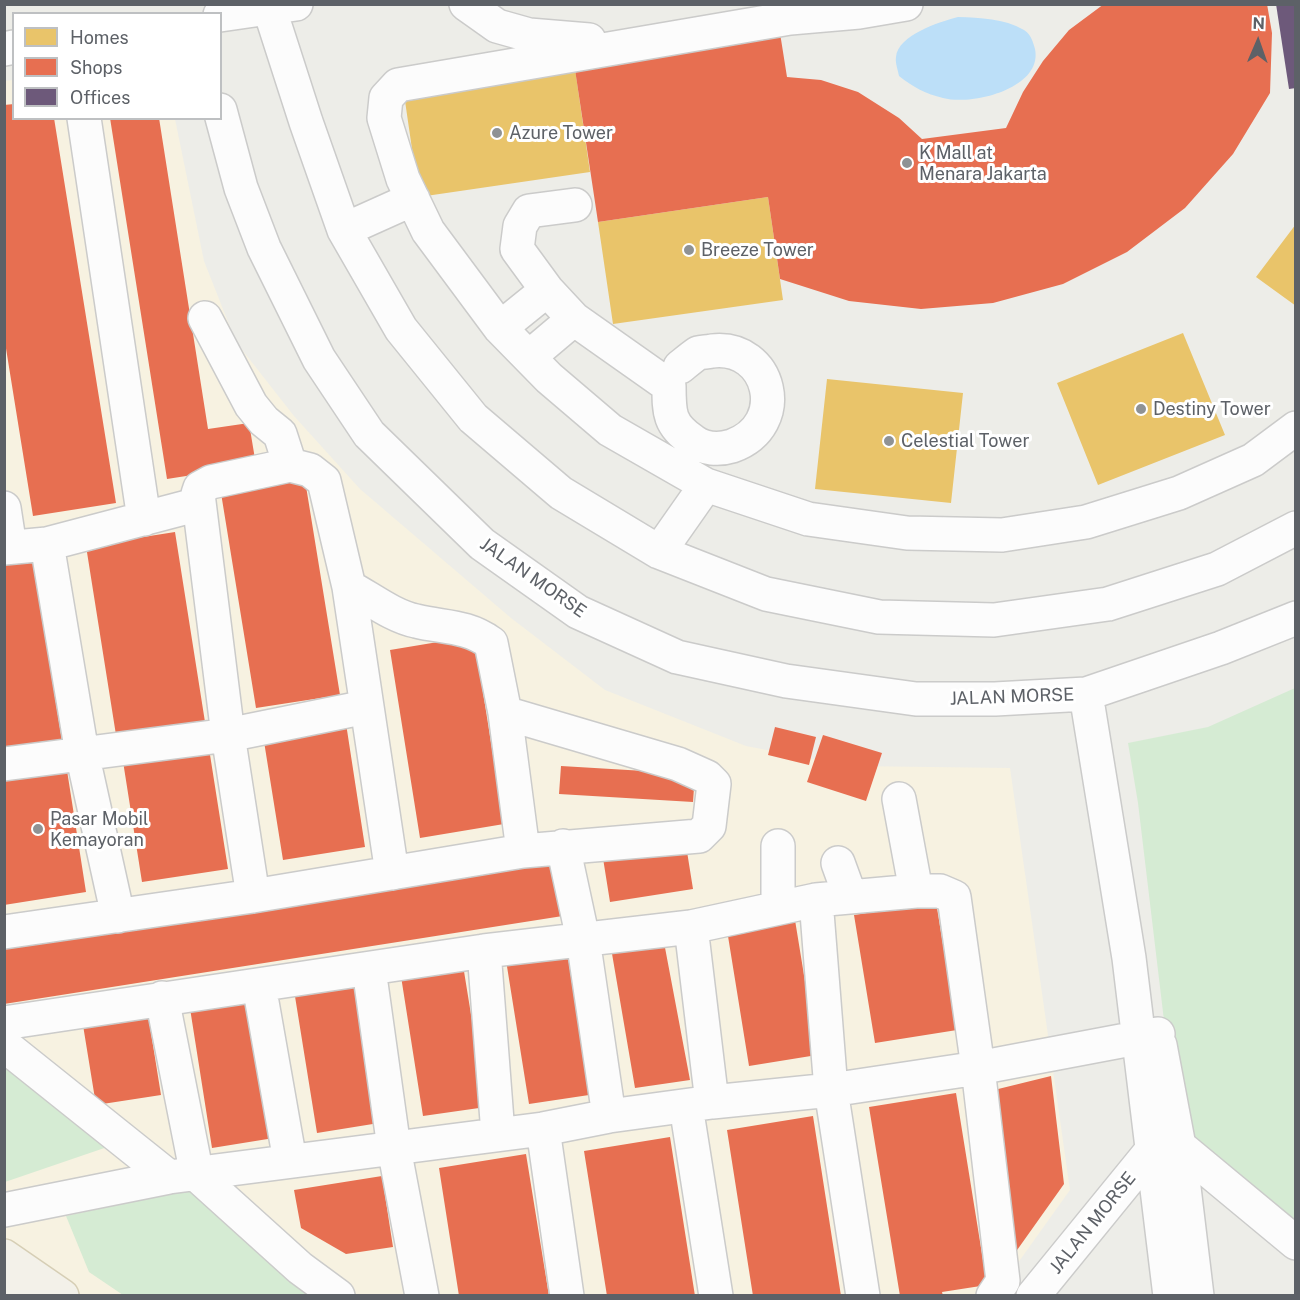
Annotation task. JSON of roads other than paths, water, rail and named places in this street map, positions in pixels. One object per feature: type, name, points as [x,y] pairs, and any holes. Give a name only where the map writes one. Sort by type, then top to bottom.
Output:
[{"type":"main road","points":[[4,1256],[62,1296]]},
{"type":"main road","points":[[4,1288],[15,1296]]},
{"type":"street","points":[[466,4],[497,26],[529,35],[576,40],[660,40]]},
{"type":"street","points":[[906,4],[859,12],[790,18],[398,85],[386,98],[384,118],[403,179],[428,231],[500,328],[549,378],[610,430],[706,485],[808,519],[907,533],[1002,535],[1086,522],[1179,493],[1253,460],[1296,428]]},
{"type":"street","points":[[222,15],[278,6],[306,122],[344,230],[400,329],[473,418],[561,493],[659,552],[766,594],[879,616],[994,620],[1108,604],[1217,569],[1296,528]]},
{"type":"street","name":"JALAN MORSE","points":[[222,117],[242,188],[264,248],[319,360],[369,434],[483,544],[578,612],[677,657],[786,681],[916,699],[995,699],[1086,694],[1221,648],[1296,618]]},
{"type":"street","points":[[84,120],[144,519]]},
{"type":"street","points":[[344,230],[413,199]]},
{"type":"street","points":[[575,205],[529,211],[520,226],[518,249],[547,290],[574,319],[669,386],[669,410],[679,432],[699,446],[723,449],[746,441],[762,423],[768,399],[762,376],[746,358],[724,350],[699,353],[680,367]]},
{"type":"street","points":[[500,328],[547,290]]},
{"type":"street","points":[[205,318],[251,405],[264,421],[280,434],[290,465]]},
{"type":"street","points":[[529,357],[574,319]]},
{"type":"street","points":[[253,896],[228,735],[198,494],[200,488],[211,482],[290,465],[310,470],[324,481],[349,586],[392,873]]},
{"type":"street","points":[[659,552],[706,485]]},
{"type":"street","points":[[4,508],[7,548],[47,544],[199,504]]},
{"type":"street","points":[[47,544],[82,753],[118,916]]},
{"type":"street","points":[[349,586],[414,621],[465,629],[491,643],[505,713],[523,851]]},
{"type":"street","name":"JALAN MORSE","points":[[1086,694],[1130,972],[1148,1035],[1166,1148],[1197,1296]]},
{"type":"street","points":[[4,764],[228,735],[366,707]]},
{"type":"street","points":[[4,932],[253,896],[523,851],[699,836],[709,826],[714,784],[707,777],[678,764],[505,713]]},
{"type":"street","points":[[899,799],[916,891]]},
{"type":"street","points":[[563,846],[583,939],[609,1116]]},
{"type":"street","points":[[778,846],[778,907]]},
{"type":"street","points":[[838,863],[850,896]]},
{"type":"street","points":[[4,1023],[484,951],[691,927],[816,900],[940,891],[954,897],[978,1068],[1003,1281],[993,1296]]},
{"type":"street","points":[[816,900],[831,1090],[863,1296]]},
{"type":"street","points":[[691,927],[699,1104],[716,1296]]},
{"type":"street","points":[[484,951],[498,1134]]},
{"type":"street","points":[[369,969],[394,1148],[422,1296]]},
{"type":"street","points":[[259,985],[290,1161]]},
{"type":"street","points":[[162,998],[183,1176]]},
{"type":"street","points":[[4,1210],[183,1176],[543,1129],[609,1116],[831,1090],[978,1068],[1148,1035]]},
{"type":"street","points":[[4,1045],[183,1176],[338,1296]]},
{"type":"street","points":[[543,1129],[567,1296]]},
{"type":"street","points":[[1166,1148],[1296,1243]]},
{"type":"street","name":"JALAN MORSE","points":[[1033,1296],[1166,1148]]},
{"type":"street","name":"JALAN MORSE","points":[[1166,1148],[1170,1296]]},
{"type":"water","points":[[958,17],[1000,21],[1026,32],[1035,49],[1035,63],[1028,74],[1017,84],[1003,91],[987,96],[956,100],[925,92],[899,76],[896,57],[898,49],[904,42],[921,31]]},
{"type":"place","name":"Azure Tower","points":[[497,133]]},
{"type":"place","name":"K Mall at Menara Jakarta","points":[[907,163]]},
{"type":"place","name":"Breeze Tower","points":[[689,250]]},
{"type":"place","name":"Destiny Tower","points":[[1141,409]]},
{"type":"place","name":"Celestial Tower","points":[[889,441]]},
{"type":"place","name":"Pasar Mobil Kemayoran","points":[[38,829]]}]
